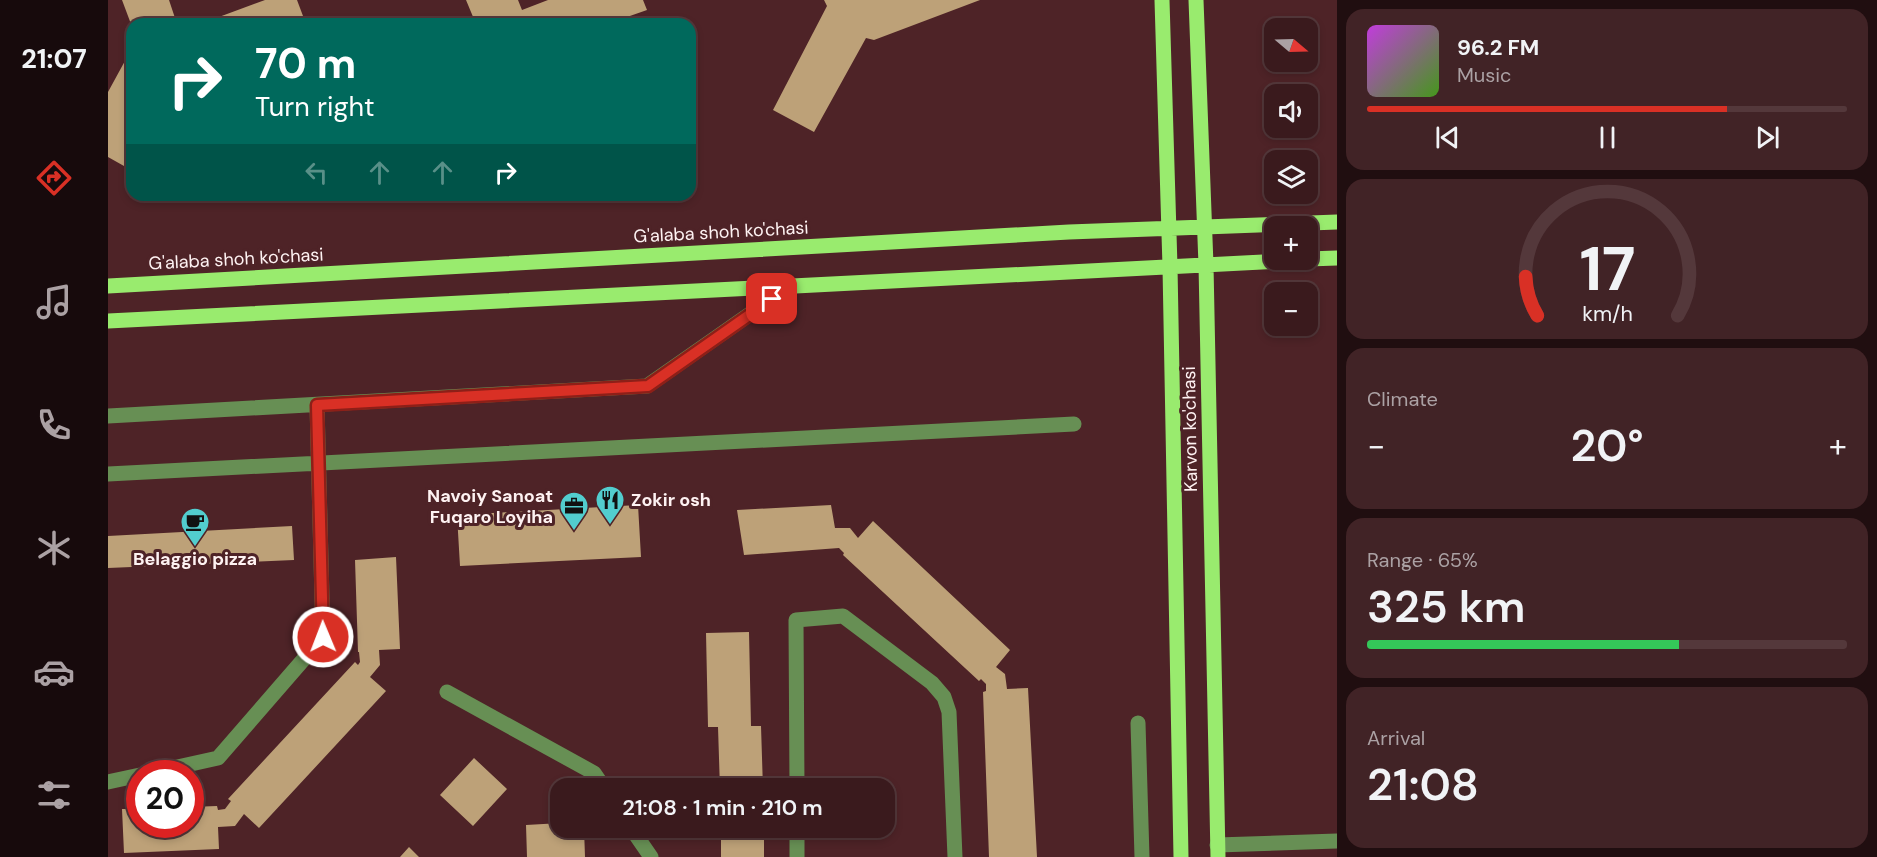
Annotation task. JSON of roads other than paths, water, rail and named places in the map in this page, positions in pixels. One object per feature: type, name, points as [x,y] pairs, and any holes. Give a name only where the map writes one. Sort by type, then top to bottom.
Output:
[{"type":"main road","points":[[1162,0],[1182,857]]},
{"type":"main road","name":"Karvon ko'chasi","points":[[1196,0],[1206,265],[1217,851]]},
{"type":"main road","name":"G'alaba shoh ko'chasi","points":[[108,286],[1069,232],[1337,222]]},
{"type":"main road","points":[[1318,259],[1337,258]]},
{"type":"main road","points":[[108,321],[1264,262]]},
{"type":"street","points":[[108,416],[648,386],[790,286]]},
{"type":"street","points":[[204,761],[218,758],[323,637],[317,405]]},
{"type":"street","points":[[108,474],[1074,424]]},
{"type":"street","points":[[797,778],[796,620],[843,616],[932,683],[944,697],[949,712],[955,857]]},
{"type":"street","points":[[447,692],[594,773],[597,778]]},
{"type":"street","points":[[1138,723],[1142,857]]},
{"type":"street","points":[[108,782],[126,778]]},
{"type":"street","points":[[638,838],[651,857]]},
{"type":"street","points":[[797,838],[797,857]]},
{"type":"street","points":[[1217,851],[1337,842]]},
{"type":"place","name":"Zokir osh","points":[[610,526]]},
{"type":"place","name":"Navoiy Sanoat Fuqaro Loyiha","points":[[574,532]]},
{"type":"place","name":"Belaggio pizza","points":[[195,548]]}]
